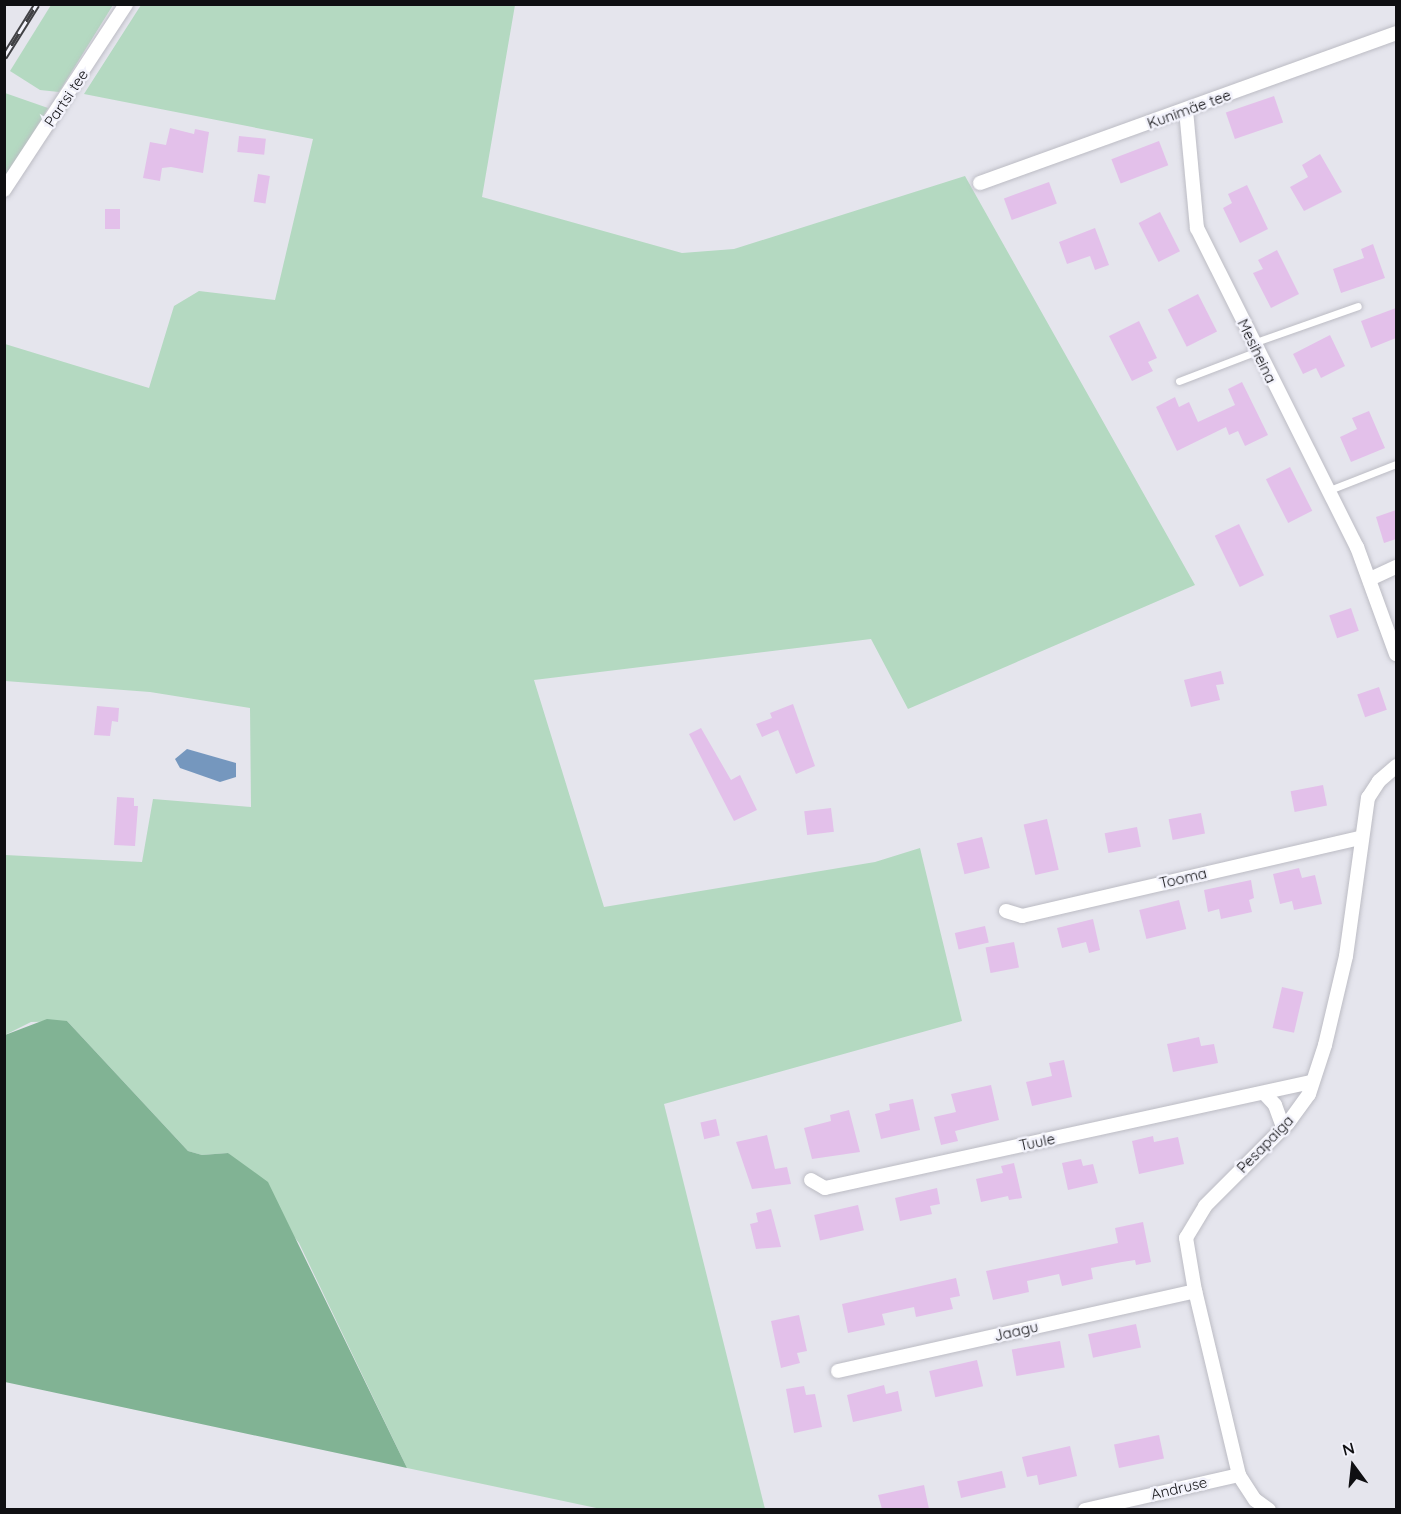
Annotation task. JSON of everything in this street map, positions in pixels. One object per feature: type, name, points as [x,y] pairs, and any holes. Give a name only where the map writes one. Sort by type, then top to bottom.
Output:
[{"type":"street","name":"Partsi tee","points":[[4,190],[126,4]]},
{"type":"street","name":"Kunimäe tee","points":[[980,183],[1396,33]]},
{"type":"street","name":"Mesiheina","points":[[1186,110],[1197,228],[1370,579]]},
{"type":"street","points":[[1396,567],[1370,579],[1396,654]]},
{"type":"street","name":"Pesapaiga","points":[[1269,1509],[1251,1505],[1239,1475],[1195,1291],[1186,1238],[1205,1206],[1283,1127],[1309,1094],[1325,1045],[1346,956],[1360,838],[1368,798],[1378,782],[1396,766]]},
{"type":"street","name":"Tooma","points":[[1006,910],[1022,916],[1360,838]]},
{"type":"street","name":"Tuule","points":[[812,1180],[825,1188],[1312,1082]]},
{"type":"street","points":[[1264,1093],[1275,1105],[1283,1127]]},
{"type":"street","name":"Jaagu","points":[[838,1371],[1195,1291]]},
{"type":"street","name":"Andruse","points":[[1085,1509],[1239,1475]]},
{"type":"lane","points":[[1179,381],[1255,347],[1358,306]]},
{"type":"lane","points":[[1327,491],[1396,464]]},
{"type":"green space","points":[[51,5],[113,5],[59,92],[40,90],[10,71]]},
{"type":"green space","points":[[141,5],[515,5],[482,197],[682,253],[734,249],[965,176],[1195,585],[908,709],[871,639],[534,680],[604,907],[875,862],[920,848],[962,1021],[664,1104],[765,1509],[601,1509],[407,1468],[299,1243],[228,1153],[202,1155],[188,1151],[67,1021],[31,1022],[5,1035],[5,855],[142,862],[153,799],[251,807],[250,708],[150,692],[5,681],[5,344],[149,388],[174,306],[199,291],[275,300],[313,139],[84,94]]},
{"type":"green space","points":[[5,93],[48,108],[5,181]]},
{"type":"green space","points":[[47,1019],[67,1021],[188,1151],[202,1155],[228,1153],[268,1182],[407,1468],[5,1382],[5,1035]]},
{"type":"water","points":[[187,749],[236,763],[236,777],[220,782],[180,768],[175,759]]},
{"type":"building","points":[[1274,96],[1283,122],[1235,139],[1226,113]]},
{"type":"building","points":[[170,128],[194,134],[195,129],[209,132],[203,173],[171,167],[162,168],[160,181],[143,178],[150,142],[166,145]]},
{"type":"building","points":[[239,136],[266,139],[264,155],[237,152]]},
{"type":"building","points":[[1159,141],[1168,165],[1121,184],[1111,159]]},
{"type":"building","points":[[1320,154],[1342,192],[1304,211],[1290,187],[1308,177],[1302,165]]},
{"type":"building","points":[[258,174],[270,176],[265,204],[254,202]]},
{"type":"building","points":[[1049,182],[1057,204],[1012,220],[1004,198]]},
{"type":"building","points":[[1247,185],[1268,229],[1240,243],[1223,208],[1232,203],[1228,194]]},
{"type":"building","points":[[105,209],[120,209],[120,229],[105,229]]},
{"type":"building","points":[[1160,212],[1180,251],[1159,262],[1139,223]]},
{"type":"building","points":[[1095,228],[1109,265],[1095,270],[1090,256],[1067,264],[1059,242]]},
{"type":"building","points":[[1373,244],[1385,278],[1341,293],[1333,269],[1364,258],[1361,249]]},
{"type":"building","points":[[1277,250],[1299,294],[1271,308],[1253,273],[1263,269],[1258,260]]},
{"type":"building","points":[[1198,294],[1217,331],[1187,347],[1168,309]]},
{"type":"building","points":[[1396,308],[1396,338],[1371,348],[1361,321]]},
{"type":"building","points":[[1139,321],[1157,358],[1148,362],[1153,371],[1132,381],[1109,336]]},
{"type":"building","points":[[1330,335],[1345,366],[1321,378],[1316,368],[1303,374],[1293,354]]},
{"type":"building","points":[[1242,382],[1268,435],[1245,446],[1238,431],[1229,435],[1226,427],[1177,451],[1156,407],[1175,397],[1179,407],[1189,402],[1198,422],[1235,405],[1228,389]]},
{"type":"building","points":[[1369,411],[1385,448],[1351,462],[1340,437],[1357,429],[1352,418]]},
{"type":"building","points":[[1290,467],[1312,511],[1288,523],[1266,479]]},
{"type":"building","points":[[1396,510],[1396,539],[1384,543],[1376,517]]},
{"type":"building","points":[[1239,524],[1264,575],[1240,587],[1215,536]]},
{"type":"building","points":[[1351,608],[1359,631],[1337,638],[1329,615]]},
{"type":"building","points":[[1221,671],[1224,684],[1216,685],[1220,700],[1191,707],[1184,680]]},
{"type":"building","points":[[1379,687],[1387,710],[1365,717],[1357,694]]},
{"type":"building","points":[[793,704],[815,766],[796,774],[778,730],[762,737],[756,724],[772,718],[770,713]]},
{"type":"building","points":[[97,706],[119,708],[118,722],[112,721],[110,736],[94,735]]},
{"type":"building","points":[[701,728],[731,780],[740,775],[757,810],[734,821],[689,734]]},
{"type":"building","points":[[1323,785],[1327,806],[1295,812],[1291,791]]},
{"type":"building","points":[[117,797],[134,798],[134,806],[138,806],[135,846],[114,845]]},
{"type":"building","points":[[831,808],[834,832],[807,835],[804,811]]},
{"type":"building","points":[[1201,813],[1205,834],[1173,840],[1169,819]]},
{"type":"building","points":[[1047,819],[1059,870],[1035,875],[1024,824]]},
{"type":"building","points":[[1137,827],[1141,847],[1108,853],[1105,833]]},
{"type":"building","points":[[982,837],[990,868],[965,874],[957,843]]},
{"type":"building","points":[[1299,868],[1302,878],[1315,875],[1322,904],[1294,910],[1292,901],[1280,904],[1273,874]]},
{"type":"building","points":[[1251,880],[1254,898],[1249,900],[1252,912],[1221,919],[1219,909],[1208,912],[1204,890]]},
{"type":"building","points":[[1179,900],[1186,929],[1146,939],[1139,910]]},
{"type":"building","points":[[1093,919],[1100,950],[1089,953],[1086,942],[1062,948],[1057,928]]},
{"type":"building","points":[[985,926],[989,943],[959,950],[955,933]]},
{"type":"building","points":[[1014,942],[1019,968],[990,973],[986,948]]},
{"type":"building","points":[[1282,987],[1303,992],[1294,1033],[1273,1028]]},
{"type":"building","points":[[1199,1037],[1201,1046],[1214,1044],[1218,1063],[1173,1072],[1167,1044]]},
{"type":"building","points":[[1064,1060],[1072,1097],[1032,1106],[1026,1082],[1052,1076],[1049,1063]]},
{"type":"building","points":[[991,1085],[999,1120],[955,1131],[958,1141],[941,1145],[934,1117],[956,1112],[951,1094]]},
{"type":"building","points":[[913,1099],[920,1130],[881,1139],[875,1114],[890,1110],[889,1104]]},
{"type":"building","points":[[849,1110],[860,1152],[812,1159],[804,1128],[831,1121],[830,1115]]},
{"type":"building","points":[[716,1119],[720,1136],[704,1139],[700,1123]]},
{"type":"building","points":[[767,1135],[775,1169],[787,1167],[791,1184],[752,1189],[736,1142]]},
{"type":"building","points":[[1153,1136],[1154,1142],[1178,1137],[1184,1164],[1139,1174],[1132,1141]]},
{"type":"building","points":[[1081,1159],[1083,1166],[1093,1164],[1098,1183],[1068,1190],[1062,1163]]},
{"type":"building","points":[[1014,1163],[1022,1198],[1009,1200],[1008,1196],[981,1202],[976,1179],[1003,1173],[1001,1166]]},
{"type":"building","points":[[937,1188],[940,1204],[930,1206],[932,1214],[900,1221],[895,1198]]},
{"type":"building","points":[[858,1205],[864,1230],[820,1240],[814,1215]]},
{"type":"building","points":[[771,1209],[781,1247],[756,1249],[750,1224],[758,1222],[756,1213]]},
{"type":"building","points":[[1143,1222],[1151,1262],[1136,1265],[1135,1260],[1091,1268],[1093,1279],[1062,1286],[1059,1274],[1027,1281],[1029,1292],[993,1300],[986,1271],[1118,1243],[1115,1228]]},
{"type":"building","points":[[956,1278],[960,1296],[950,1298],[953,1309],[916,1317],[914,1307],[882,1314],[885,1325],[848,1333],[842,1304]]},
{"type":"building","points":[[799,1315],[807,1351],[797,1353],[800,1363],[781,1368],[771,1321]]},
{"type":"building","points":[[1136,1324],[1141,1347],[1093,1358],[1088,1334]]},
{"type":"building","points":[[1060,1341],[1065,1368],[1016,1376],[1012,1350]]},
{"type":"building","points":[[977,1360],[983,1386],[935,1397],[929,1371]]},
{"type":"building","points":[[884,1385],[886,1394],[898,1391],[902,1411],[853,1422],[847,1395]]},
{"type":"building","points":[[804,1386],[806,1395],[815,1394],[822,1427],[794,1433],[786,1389]]},
{"type":"building","points":[[1159,1435],[1164,1458],[1119,1468],[1114,1445]]},
{"type":"building","points":[[1070,1446],[1077,1476],[1039,1485],[1037,1475],[1027,1477],[1022,1457]]},
{"type":"building","points":[[1002,1471],[1006,1488],[961,1498],[957,1481]]},
{"type":"building","points":[[924,1485],[929,1509],[882,1509],[878,1495]]},
{"type":"railway","points":[[4,57],[37,4]]}]
